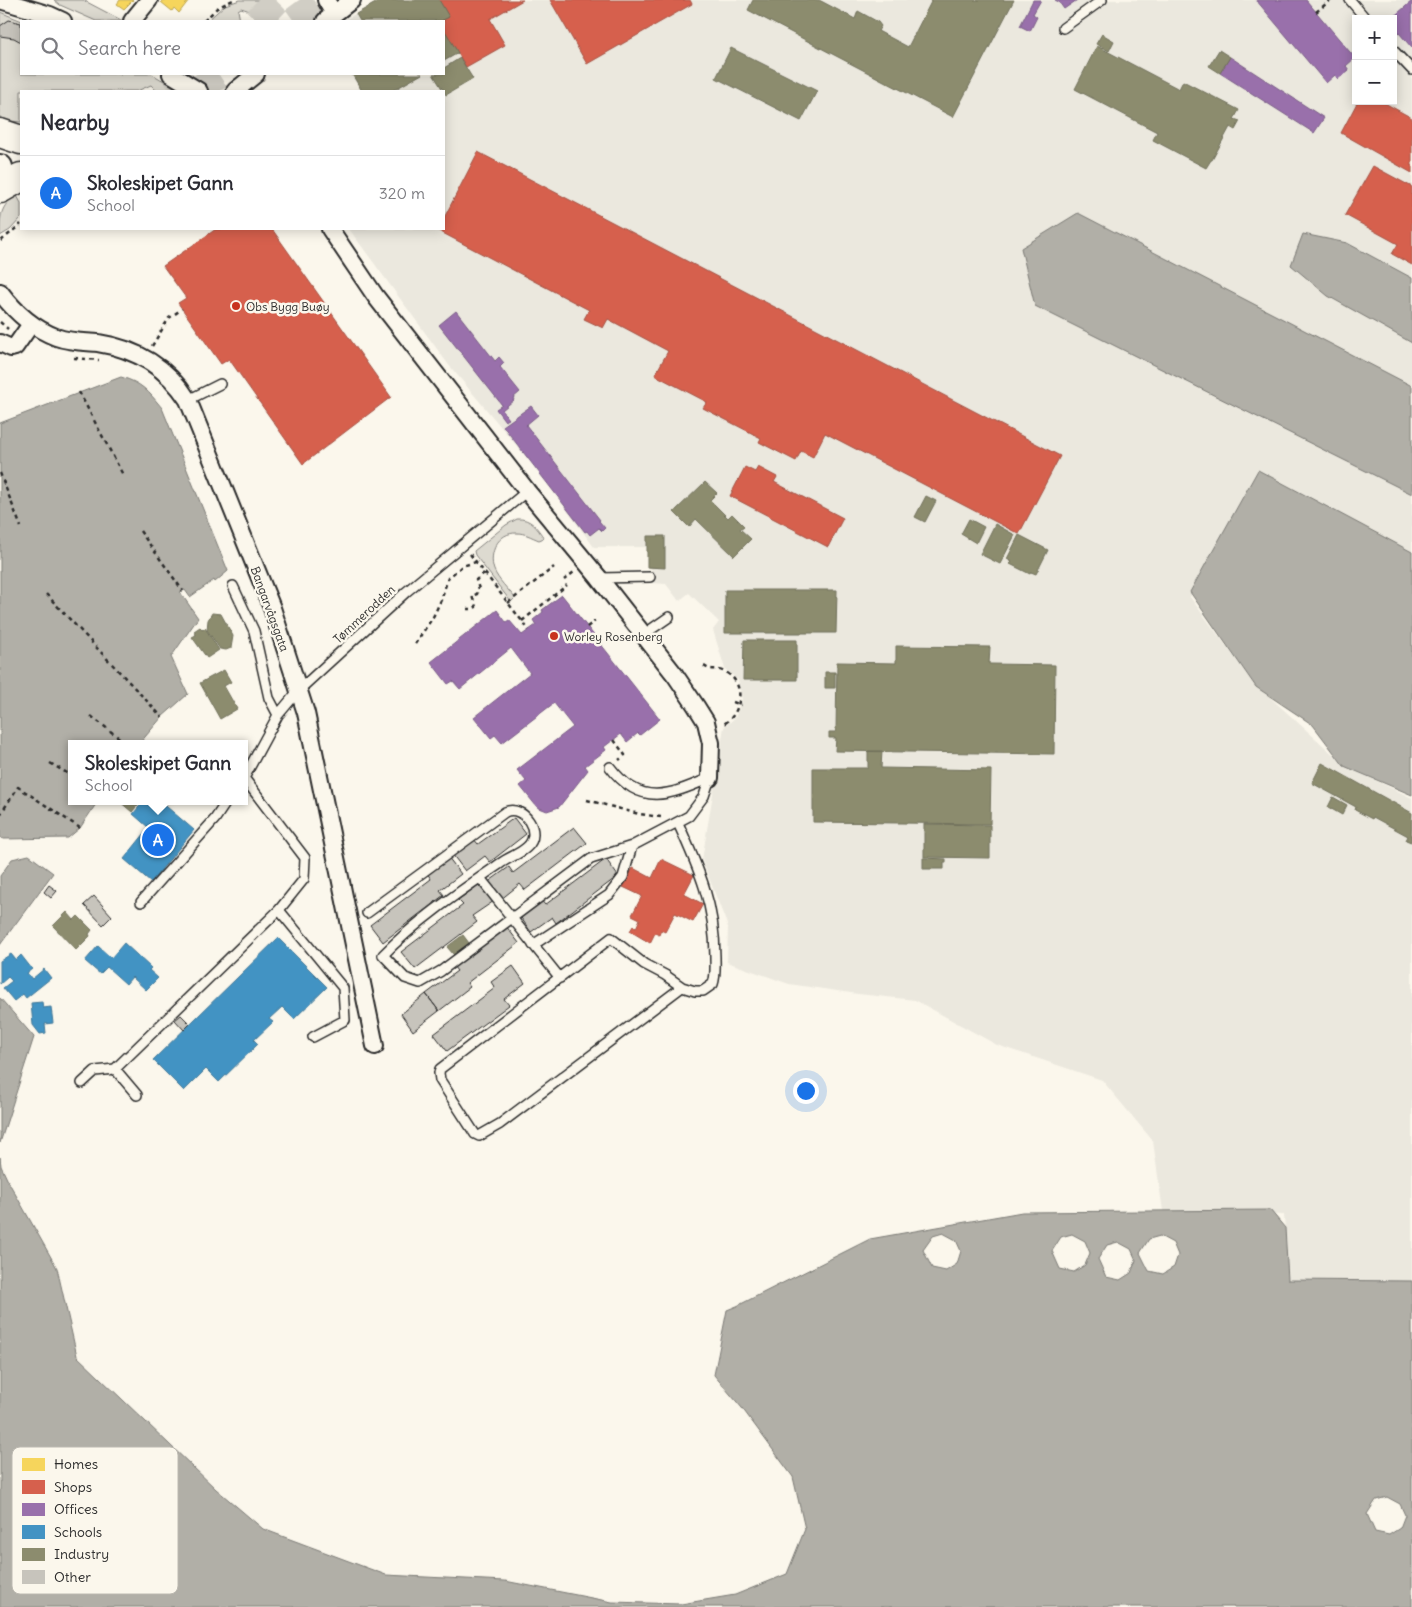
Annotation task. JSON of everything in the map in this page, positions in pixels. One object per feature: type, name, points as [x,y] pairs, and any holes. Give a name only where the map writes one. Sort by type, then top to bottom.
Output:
[{"type":"highway","points":[[0,133],[20,140]]},
{"type":"highway","points":[[0,152],[20,153]]},
{"type":"highway","points":[[0,189],[20,178]]},
{"type":"main road","points":[[0,166],[2,181],[0,189]]},
{"type":"street","points":[[0,0],[31,2],[57,18]]},
{"type":"street","points":[[133,20],[149,0]]},
{"type":"street","points":[[328,12],[352,0]]},
{"type":"street","points":[[173,75],[197,90]]},
{"type":"street","points":[[236,90],[255,75]]},
{"type":"street","points":[[331,230],[376,297],[527,491],[599,578],[675,675],[706,722],[711,743],[710,778]]},
{"type":"street","name":"Bangarvågsgata","points":[[0,292],[9,304],[31,324],[58,338],[122,348],[146,358],[172,378],[188,400],[272,608],[310,726],[375,1046]]},
{"type":"street","points":[[0,343],[15,348],[31,324]]},
{"type":"lane","points":[[1064,28],[1102,0]]},
{"type":"lane","points":[[1350,0],[1363,15]]},
{"type":"lane","points":[[1397,54],[1412,70]]},
{"type":"lane","points":[[188,400],[220,384]]},
{"type":"lane","name":"Tømmerodden","points":[[248,771],[278,715],[299,690],[406,592],[527,491]]},
{"type":"lane","points":[[599,578],[650,577]]},
{"type":"lane","points":[[233,586],[254,631],[269,698],[278,715]]},
{"type":"lane","points":[[643,635],[669,617]]},
{"type":"lane","points":[[610,767],[618,778],[630,788],[660,795],[676,792],[710,778]]},
{"type":"lane","points":[[367,912],[505,812],[515,811],[528,818],[533,830],[531,843],[526,849],[503,861],[404,934],[383,955],[405,978],[420,983],[441,971],[510,917],[591,859],[632,846],[682,821],[701,802],[710,778]]},
{"type":"lane","points":[[82,1083],[95,1071],[115,1069],[279,910],[304,879],[305,858],[248,783]]},
{"type":"lane","points":[[141,902],[224,805]]},
{"type":"lane","points":[[682,821],[701,873],[711,915],[715,944],[715,978],[713,984],[702,991],[682,987],[644,964],[611,938],[440,1069],[440,1080],[444,1089],[475,1134],[480,1136],[500,1124],[682,987]]},
{"type":"lane","points":[[533,945],[609,895],[623,877],[632,846]]},
{"type":"lane","points":[[480,878],[560,978]]},
{"type":"lane","points":[[279,910],[343,988],[345,1020],[313,1037]]},
{"type":"lane","points":[[115,1069],[136,1095]]},
{"type":"path","points":[[205,20],[217,8],[234,0]]},
{"type":"path","points":[[1316,12],[1331,0]]},
{"type":"path","points":[[1,241],[20,225]]},
{"type":"path","points":[[151,348],[169,318],[182,310]]},
{"type":"path","points":[[79,392],[123,476]]},
{"type":"path","points":[[0,473],[21,527]]},
{"type":"path","points":[[140,531],[183,591]]},
{"type":"path","points":[[462,545],[529,630]]},
{"type":"path","points":[[415,644],[433,617],[448,578],[462,566],[476,562]]},
{"type":"path","points":[[508,604],[554,567]]},
{"type":"path","points":[[467,609],[471,610],[476,607],[472,596],[477,594],[479,589],[476,580],[484,572]]},
{"type":"path","points":[[564,580],[574,572]]},
{"type":"path","points":[[522,621],[567,585]]},
{"type":"path","points":[[46,594],[162,717]]},
{"type":"path","points":[[587,627],[596,620]]},
{"type":"path","points":[[704,666],[708,669],[722,670],[735,679],[740,695],[740,705],[738,708],[727,722],[719,726]]},
{"type":"path","points":[[733,702],[740,705]]},
{"type":"path","points":[[91,716],[122,740]]},
{"type":"path","points":[[610,767],[625,755],[614,740]]},
{"type":"path","points":[[50,763],[68,774]]},
{"type":"path","points":[[0,815],[18,787],[80,828]]},
{"type":"path","points":[[587,800],[652,817],[682,821]]},
{"type":"shaded area","points":[[54,0],[83,0],[121,20],[94,20],[60,5]]},
{"type":"shaded area","points":[[240,0],[270,0],[268,10],[265,11],[254,12],[241,8],[238,10],[240,20],[208,20],[225,5]]},
{"type":"shaded area","points":[[380,0],[1412,0],[1412,553],[1262,475],[1190,597],[1253,682],[1346,766],[1412,798],[1412,1281],[1288,1280],[1284,1215],[1163,1211],[1153,1141],[1102,1080],[997,1045],[915,1000],[789,984],[727,962],[728,927],[702,860],[724,727],[735,718],[742,699],[738,680],[725,669],[713,630],[719,622],[689,593],[679,601],[666,584],[651,583],[651,568],[647,567],[647,547],[594,547],[538,471],[448,364],[350,230],[445,230],[445,90],[360,90],[352,75],[445,75],[445,20],[345,20]]},
{"type":"shaded area","points":[[0,12],[20,20],[20,75],[154,75],[179,90],[156,90],[151,85],[139,90],[20,90],[20,122],[0,120]]},
{"type":"shaded area","points":[[16,194],[20,201],[20,219],[10,230],[0,236],[2,212]]},
{"type":"shaded area","points":[[1078,213],[1412,386],[1412,494],[1035,306],[1021,248]]},
{"type":"shaded area","points":[[1303,234],[1347,243],[1412,278],[1412,343],[1328,296],[1291,265]]},
{"type":"shaded area","points":[[121,377],[144,388],[162,408],[228,571],[215,582],[214,580],[190,597],[185,590],[180,592],[198,618],[171,657],[188,694],[162,717],[142,740],[68,740],[68,805],[95,805],[80,828],[68,838],[3,839],[0,837],[0,423]]},
{"type":"shaded area","points":[[1258,470],[1412,552],[1412,795],[1344,766],[1313,725],[1256,687],[1190,592]]},
{"type":"shaded area","points":[[517,519],[530,522],[544,538],[539,540],[523,534],[510,534],[505,536],[496,545],[492,563],[496,574],[515,598],[511,602],[475,555],[474,551],[506,525]]},
{"type":"shaded area","points":[[29,855],[53,873],[0,945],[0,876],[12,859]]},
{"type":"shaded area","points":[[0,998],[34,1037],[0,1143]]},
{"type":"shaded area","points":[[0,1157],[1,1166],[8,1181],[57,1268],[77,1356],[172,1447],[12,1447],[12,1594],[178,1594],[178,1453],[216,1489],[263,1529],[386,1575],[505,1581],[612,1602],[681,1604],[735,1595],[787,1574],[805,1529],[793,1477],[742,1408],[714,1375],[727,1310],[870,1239],[1022,1212],[1270,1210],[1285,1228],[1288,1280],[1412,1281],[1412,1607],[0,1607]],"holes":[[[943,1233],[956,1240],[961,1251],[957,1264],[946,1271],[932,1268],[923,1250],[933,1236]],[[1072,1234],[1085,1241],[1090,1253],[1085,1265],[1074,1272],[1060,1269],[1052,1251],[1061,1237]],[[1160,1236],[1173,1243],[1178,1255],[1174,1267],[1163,1274],[1149,1271],[1140,1253],[1149,1239]],[[1118,1242],[1131,1249],[1136,1260],[1131,1273],[1120,1280],[1106,1277],[1098,1259],[1107,1245]],[[1387,1497],[1400,1504],[1405,1515],[1400,1528],[1389,1535],[1375,1532],[1367,1514],[1376,1500]]]},
{"type":"building: Homes","points":[[120,0],[133,0],[124,9],[117,4]]},
{"type":"building: Homes","points":[[163,0],[189,0],[179,13],[174,8],[172,11],[161,2]]},
{"type":"building: Shops","points":[[439,0],[523,0],[490,19],[505,45],[466,67],[445,31],[445,20],[443,20],[449,17]]},
{"type":"building: Shops","points":[[550,0],[690,0],[692,4],[587,64]]},
{"type":"building: Shops","points":[[1356,105],[1388,105],[1412,118],[1412,173],[1341,133]]},
{"type":"building: Shops","points":[[478,152],[1060,456],[1019,534],[825,433],[813,457],[801,451],[796,461],[759,442],[761,438],[703,408],[707,402],[655,375],[668,351],[608,319],[603,328],[584,319],[589,310],[437,230],[445,230],[445,216]]},
{"type":"building: Shops","points":[[1373,166],[1412,187],[1412,265],[1392,254],[1398,244],[1345,215]]},
{"type":"building: Shops","points":[[215,230],[273,230],[391,397],[303,464],[229,359],[221,364],[178,303],[186,298],[163,266]]},
{"type":"building: Shops","points":[[745,467],[755,472],[758,467],[777,477],[774,482],[843,518],[828,547],[730,496]]},
{"type":"building: Shops","points":[[661,859],[694,875],[684,894],[703,904],[693,922],[675,913],[665,932],[661,930],[659,935],[655,933],[650,943],[630,931],[633,926],[636,928],[640,919],[632,915],[642,896],[623,887],[633,868],[652,878]]},
{"type":"building: Offices","points":[[1033,0],[1041,0],[1033,14],[1037,17],[1030,31],[1020,26]]},
{"type":"building: Offices","points":[[1055,0],[1077,0],[1064,9]]},
{"type":"building: Offices","points":[[1256,0],[1306,0],[1352,54],[1352,61],[1346,66],[1349,70],[1338,79],[1335,75],[1326,83]]},
{"type":"building: Offices","points":[[1412,1],[1412,48],[1397,31],[1396,15]]},
{"type":"building: Offices","points":[[1230,57],[1324,118],[1314,133],[1220,73]]},
{"type":"building: Offices","points":[[456,311],[495,361],[499,357],[504,363],[500,367],[520,392],[502,410],[509,419],[505,421],[496,409],[502,405],[439,325]]},
{"type":"building: Offices","points":[[531,406],[538,415],[526,425],[600,520],[605,528],[602,531],[599,528],[590,535],[587,531],[585,532],[503,426]]},
{"type":"building: Offices","points":[[562,595],[660,719],[640,735],[638,733],[627,742],[621,734],[604,747],[606,750],[585,766],[588,770],[559,807],[547,811],[537,807],[520,786],[526,781],[517,770],[573,727],[554,703],[502,743],[495,735],[491,738],[474,717],[530,673],[511,648],[460,689],[453,681],[448,684],[431,662],[497,610],[506,622],[509,620],[522,635],[536,625],[533,620],[543,612],[542,610]]},
{"type":"building: Schools","points":[[141,805],[165,805],[194,830],[151,882],[124,859],[149,828],[133,814]]},
{"type":"building: Schools","points":[[278,938],[327,987],[294,1019],[282,1007],[269,1019],[273,1022],[254,1040],[258,1044],[219,1082],[206,1069],[184,1091],[153,1060]]},
{"type":"building: Schools","points":[[124,943],[151,968],[149,970],[158,978],[146,990],[132,977],[126,984],[107,967],[100,974],[85,961],[98,946],[111,958]]},
{"type":"building: Schools","points":[[11,954],[16,960],[21,955],[32,969],[27,973],[32,979],[44,969],[51,978],[26,998],[23,994],[14,1001],[3,988],[12,981],[8,977],[0,984],[0,961]]},
{"type":"building: Schools","points":[[42,1002],[43,1008],[51,1007],[53,1023],[45,1024],[46,1033],[40,1034],[33,1025],[31,1003]]},
{"type":"building: Industry","points":[[381,0],[439,0],[449,17],[443,20],[359,20],[356,14]]},
{"type":"building: Industry","points":[[753,0],[819,0],[855,19],[858,11],[878,22],[881,26],[878,31],[908,47],[932,0],[1014,0],[953,117],[748,10]]},
{"type":"building: Industry","points":[[445,31],[458,53],[445,60]]},
{"type":"building: Industry","points":[[1102,34],[1114,41],[1109,51],[1096,44]]},
{"type":"building: Industry","points":[[1097,46],[1179,89],[1183,81],[1239,110],[1234,119],[1240,121],[1235,130],[1230,127],[1206,168],[1153,140],[1157,132],[1075,89]]},
{"type":"building: Industry","points":[[731,48],[817,91],[801,121],[716,78]]},
{"type":"building: Industry","points":[[1219,50],[1230,57],[1220,73],[1209,66]]},
{"type":"building: Industry","points":[[460,58],[473,79],[446,95],[445,90],[443,90],[434,75],[445,75],[445,67]]},
{"type":"building: Industry","points":[[353,75],[420,75],[394,90],[361,90]]},
{"type":"building: Industry","points":[[705,482],[717,493],[710,500],[728,518],[732,514],[744,526],[740,529],[751,539],[734,556],[696,519],[689,527],[674,512]]},
{"type":"building: Industry","points":[[926,496],[936,501],[925,522],[915,517]]},
{"type":"building: Industry","points":[[969,519],[984,527],[976,543],[961,534]]},
{"type":"building: Industry","points":[[995,524],[1015,535],[1000,564],[980,554]]},
{"type":"building: Industry","points":[[1019,535],[1048,550],[1036,574],[1031,572],[1030,574],[1010,564],[1012,562],[1007,559]]},
{"type":"building: Industry","points":[[647,536],[665,536],[665,568],[647,567]]},
{"type":"building: Industry","points":[[725,590],[837,590],[836,633],[725,633]]},
{"type":"building: Industry","points":[[212,613],[221,614],[233,636],[231,648],[226,650],[220,649],[207,630],[208,620]]},
{"type":"building: Industry","points":[[200,627],[203,630],[205,628],[219,650],[207,658],[192,637],[196,635],[194,631]]},
{"type":"building: Industry","points":[[744,640],[797,640],[797,680],[743,680]]},
{"type":"building: Industry","points":[[896,646],[990,647],[989,664],[1055,665],[1054,754],[835,751],[836,738],[829,738],[829,732],[836,732],[837,662],[896,663]]},
{"type":"building: Industry","points":[[224,670],[231,682],[224,686],[237,709],[220,719],[200,683]]},
{"type":"building: Industry","points":[[825,672],[835,672],[835,688],[825,688]]},
{"type":"building: Industry","points":[[868,751],[882,751],[881,768],[991,770],[990,824],[813,822],[813,768],[868,768]]},
{"type":"building: Industry","points":[[1322,763],[1412,813],[1411,842],[1406,840],[1408,836],[1373,817],[1372,819],[1355,810],[1356,807],[1312,783]]},
{"type":"building: Industry","points":[[1333,797],[1347,805],[1342,815],[1328,807]]},
{"type":"building: Industry","points":[[124,805],[138,805],[132,812]]},
{"type":"building: Industry","points":[[924,824],[990,825],[990,858],[924,857]]},
{"type":"building: Industry","points":[[923,858],[946,859],[944,869],[923,869]]},
{"type":"building: Industry","points":[[67,912],[74,920],[78,916],[92,930],[89,934],[90,936],[76,950],[53,926]]},
{"type":"building: Industry","points":[[463,935],[469,943],[454,955],[447,947]]},
{"type":"building: Other","points":[[9,20],[20,23],[20,41],[14,38],[0,36],[0,26]]},
{"type":"building: Other","points":[[514,818],[526,834],[490,862],[485,856],[465,871],[452,854],[473,838],[478,844]]},
{"type":"building: Other","points":[[574,827],[587,843],[525,890],[520,884],[500,900],[487,883],[509,867],[513,873]]},
{"type":"building: Other","points":[[448,857],[461,874],[440,890],[444,895],[383,942],[370,925],[431,879],[427,873]]},
{"type":"building: Other","points":[[606,859],[618,876],[556,923],[552,917],[531,932],[519,915],[540,899],[545,905]]},
{"type":"building: Other","points":[[480,884],[494,901],[472,916],[477,922],[415,969],[401,952],[463,905],[458,900]]},
{"type":"building: Other","points":[[49,885],[57,891],[51,898],[44,892]]},
{"type":"building: Other","points":[[94,896],[112,916],[103,925],[84,905]]},
{"type":"building: Other","points":[[506,926],[519,943],[467,983],[470,987],[439,1011],[426,994],[457,971],[453,966]]},
{"type":"building: Other","points":[[513,966],[525,983],[504,999],[509,1005],[447,1051],[434,1034],[495,988],[491,982]]},
{"type":"building: Other","points":[[426,994],[439,1011],[413,1031],[401,1014]]},
{"type":"building: Other","points":[[181,1015],[190,1024],[184,1030],[175,1020]]},
{"type":"tunnel","points":[[258,20],[277,0]]},
{"type":"tunnel","points":[[295,20],[323,0]]},
{"type":"tunnel","points":[[171,90],[194,75]]},
{"type":"tunnel","points":[[197,90],[220,75]]},
{"type":"place","name":"Obs Bygg Buøy","points":[[236,306]]},
{"type":"place","name":"Worley Rosenberg","points":[[554,636]]},
{"type":"place","name":"Skoleskipet Gann","points":[[158,840]]}]
